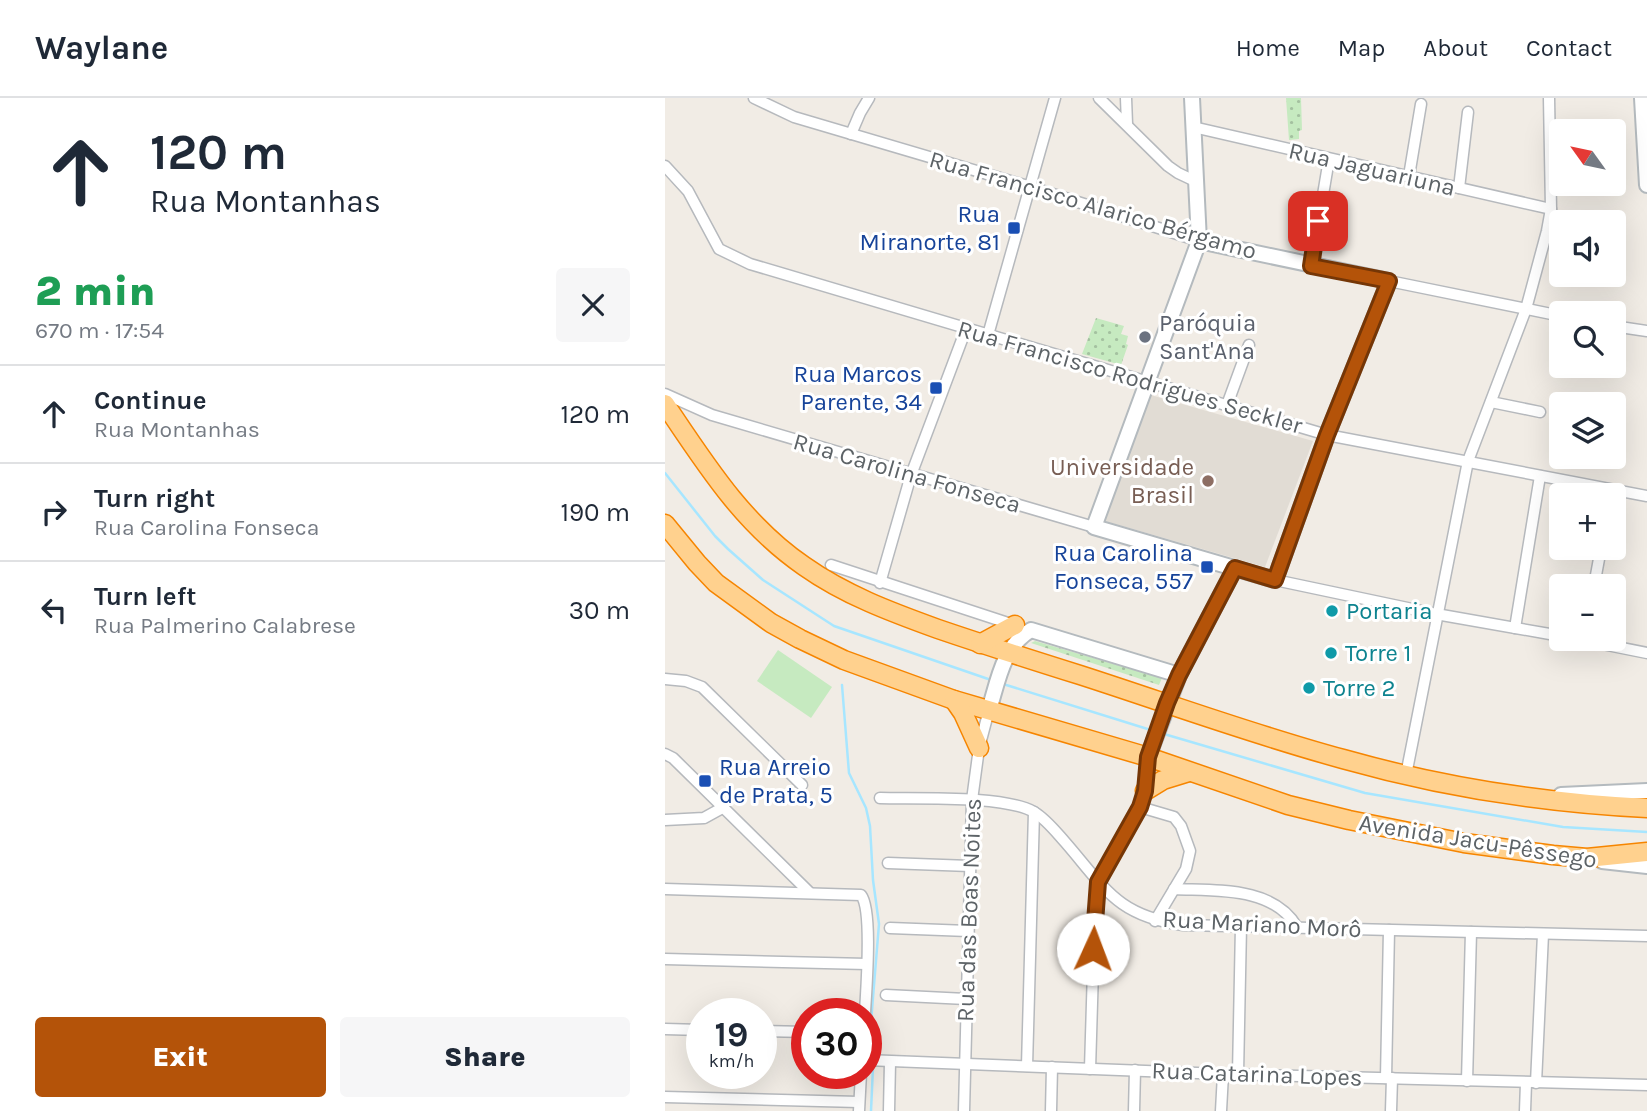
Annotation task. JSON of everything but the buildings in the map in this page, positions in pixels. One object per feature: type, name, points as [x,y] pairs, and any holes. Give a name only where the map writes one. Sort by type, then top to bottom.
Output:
[{"type":"highway","name":"Avenida Jacu-Pêssego","points":[[665,404],[720,486],[768,539],[835,587],[872,605],[980,644],[1007,657],[1166,708],[1343,760],[1517,796],[1647,808]]},
{"type":"highway","name":"Avenida Jacu-Pêssego","points":[[665,524],[716,583],[771,623],[844,660],[954,700],[991,705],[1149,754],[1190,772],[1289,805],[1403,832],[1476,845],[1587,858]]},
{"type":"highway","points":[[980,644],[1023,628]]},
{"type":"highway","points":[[954,700],[979,748]]},
{"type":"highway","points":[[1142,799],[1163,780],[1190,772]]},
{"type":"highway","points":[[1587,858],[1647,852]]},
{"type":"street","name":"Rua Francisco Alarico Bérgamo","points":[[754,98],[794,117],[1031,187],[1199,241],[1549,314]]},
{"type":"street","points":[[851,134],[869,98]]},
{"type":"street","points":[[988,335],[1055,98]]},
{"type":"street","points":[[1099,98],[1168,166],[1196,181]]},
{"type":"street","points":[[1126,98],[1127,124]]},
{"type":"street","points":[[1094,527],[1199,241],[1192,98]]},
{"type":"street","points":[[1406,775],[1468,461],[1526,309],[1551,209],[1549,98]]},
{"type":"street","points":[[1642,98],[1647,185]]},
{"type":"street","points":[[1409,176],[1421,104]]},
{"type":"street","points":[[1459,188],[1468,111]]},
{"type":"street","name":"Rua Jaguariuna","points":[[1193,127],[1551,209]]},
{"type":"street","points":[[1311,266],[1329,159]]},
{"type":"street","name":"Rua Francisco Rodrigues Seckler","points":[[665,166],[688,191],[719,249],[750,264],[1327,435],[1569,483]]},
{"type":"street","points":[[1275,580],[1327,435],[1389,281]]},
{"type":"street","points":[[1626,328],[1647,331]]},
{"type":"street","points":[[880,583],[911,475],[966,329]]},
{"type":"street","points":[[1227,405],[1249,345]]},
{"type":"street","name":"Rua Carolina Fonseca","points":[[665,394],[712,415],[1275,580],[1436,614],[1549,634]]},
{"type":"street","points":[[1491,402],[1540,412]]},
{"type":"street","points":[[1515,628],[1540,476]]},
{"type":"street","name":"Rua Francisco Rodrigues Seckler","points":[[1626,494],[1647,496]]},
{"type":"street","points":[[831,565],[880,583],[1179,675]]},
{"type":"street","points":[[1090,1069],[1098,882],[1142,799],[1149,754],[1179,675],[1235,568]]},
{"type":"street","points":[[991,705],[1007,657],[1023,628]]},
{"type":"street","points":[[1626,648],[1647,653]]},
{"type":"street","points":[[665,679],[686,681],[702,687],[802,785]]},
{"type":"street","name":"Rua das Boas Noites","points":[[964,1111],[972,800],[979,748],[991,705]]},
{"type":"street","points":[[665,754],[673,758],[809,892]]},
{"type":"street","points":[[1517,796],[1647,791]]},
{"type":"street","points":[[880,798],[972,800],[1013,805],[1034,812],[1027,1066]]},
{"type":"street","points":[[1142,799],[1174,817],[1186,838],[1190,861],[1155,921]]},
{"type":"street","points":[[665,820],[704,818],[724,807]]},
{"type":"street","name":"Rua Mariano Morô","points":[[1034,812],[1051,827],[1098,882],[1125,907],[1155,921],[1183,925],[1647,936]]},
{"type":"street","name":"Avenida Jacu-Pêssego","points":[[1587,858],[1647,866]]},
{"type":"street","points":[[888,863],[970,866]]},
{"type":"street","points":[[665,889],[858,894],[865,898],[867,917],[866,998]]},
{"type":"street","points":[[1174,889],[1247,894],[1262,898],[1279,907],[1297,927]]},
{"type":"street","points":[[1238,1074],[1241,926]]},
{"type":"street","points":[[890,928],[968,931]]},
{"type":"street","points":[[1389,930],[1391,1111]]},
{"type":"street","points":[[1467,1081],[1471,932]]},
{"type":"street","points":[[1525,1111],[1531,1083],[1543,934]]},
{"type":"street","points":[[665,959],[867,964]]},
{"type":"street","points":[[886,995],[966,999]]},
{"type":"street","points":[[665,1029],[686,1030]]},
{"type":"street","name":"Rua Catarina Lopes","points":[[882,1061],[1223,1074],[1647,1085]]},
{"type":"street","points":[[889,1111],[890,1062]]},
{"type":"street","points":[[1051,1111],[1052,1067]]},
{"type":"street","points":[[1134,1111],[1135,1070]]},
{"type":"street","points":[[1221,1111],[1223,1074]]},
{"type":"street","points":[[665,1097],[859,1107],[860,1089]]},
{"type":"shaded area","name":"Universidade Brasil","points":[[1147,394],[1313,441],[1265,567],[1105,521]]},
{"type":"green space","points":[[1286,98],[1301,98],[1302,130],[1299,131],[1299,139],[1289,140]]},
{"type":"green space","points":[[1096,318],[1124,326],[1121,334],[1128,336],[1128,345],[1121,365],[1082,354]]},
{"type":"green space","points":[[1035,641],[1162,678],[1159,685],[1031,643]]},
{"type":"green space","points":[[778,650],[832,687],[811,718],[757,681]]},
{"type":"waterway","points":[[665,473],[728,549],[763,580],[834,626],[994,681]]},
{"type":"waterway","points":[[1003,684],[1154,731]]},
{"type":"waterway","points":[[842,685],[849,773],[866,808],[870,826],[879,924],[873,998]]},
{"type":"waterway","points":[[1164,734],[1365,793],[1563,827],[1647,832]]},
{"type":"waterway","points":[[871,1111],[872,1089]]},
{"type":"place","name":"Rua Miranorte, 81","points":[[1014,228]]},
{"type":"place","name":"Paróquia Sant'Ana","points":[[1145,337]]},
{"type":"place","name":"Rua Marcos Parente, 34","points":[[936,388]]},
{"type":"place","name":"Universidade Brasil","points":[[1208,481]]},
{"type":"place","name":"Rua Carolina Fonseca, 557","points":[[1207,567]]},
{"type":"place","name":"Portaria","points":[[1332,611]]},
{"type":"place","name":"Torre 1","points":[[1331,653]]},
{"type":"place","name":"Torre 2","points":[[1309,688]]},
{"type":"place","name":"Rua Arreio de Prata, 5","points":[[705,781]]},
{"type":"route","points":[[1093,949],[1098,882],[1140,807],[1145,791],[1148,757],[1179,675],[1235,568],[1275,580],[1327,435],[1389,281],[1311,266],[1318,221]]}]
